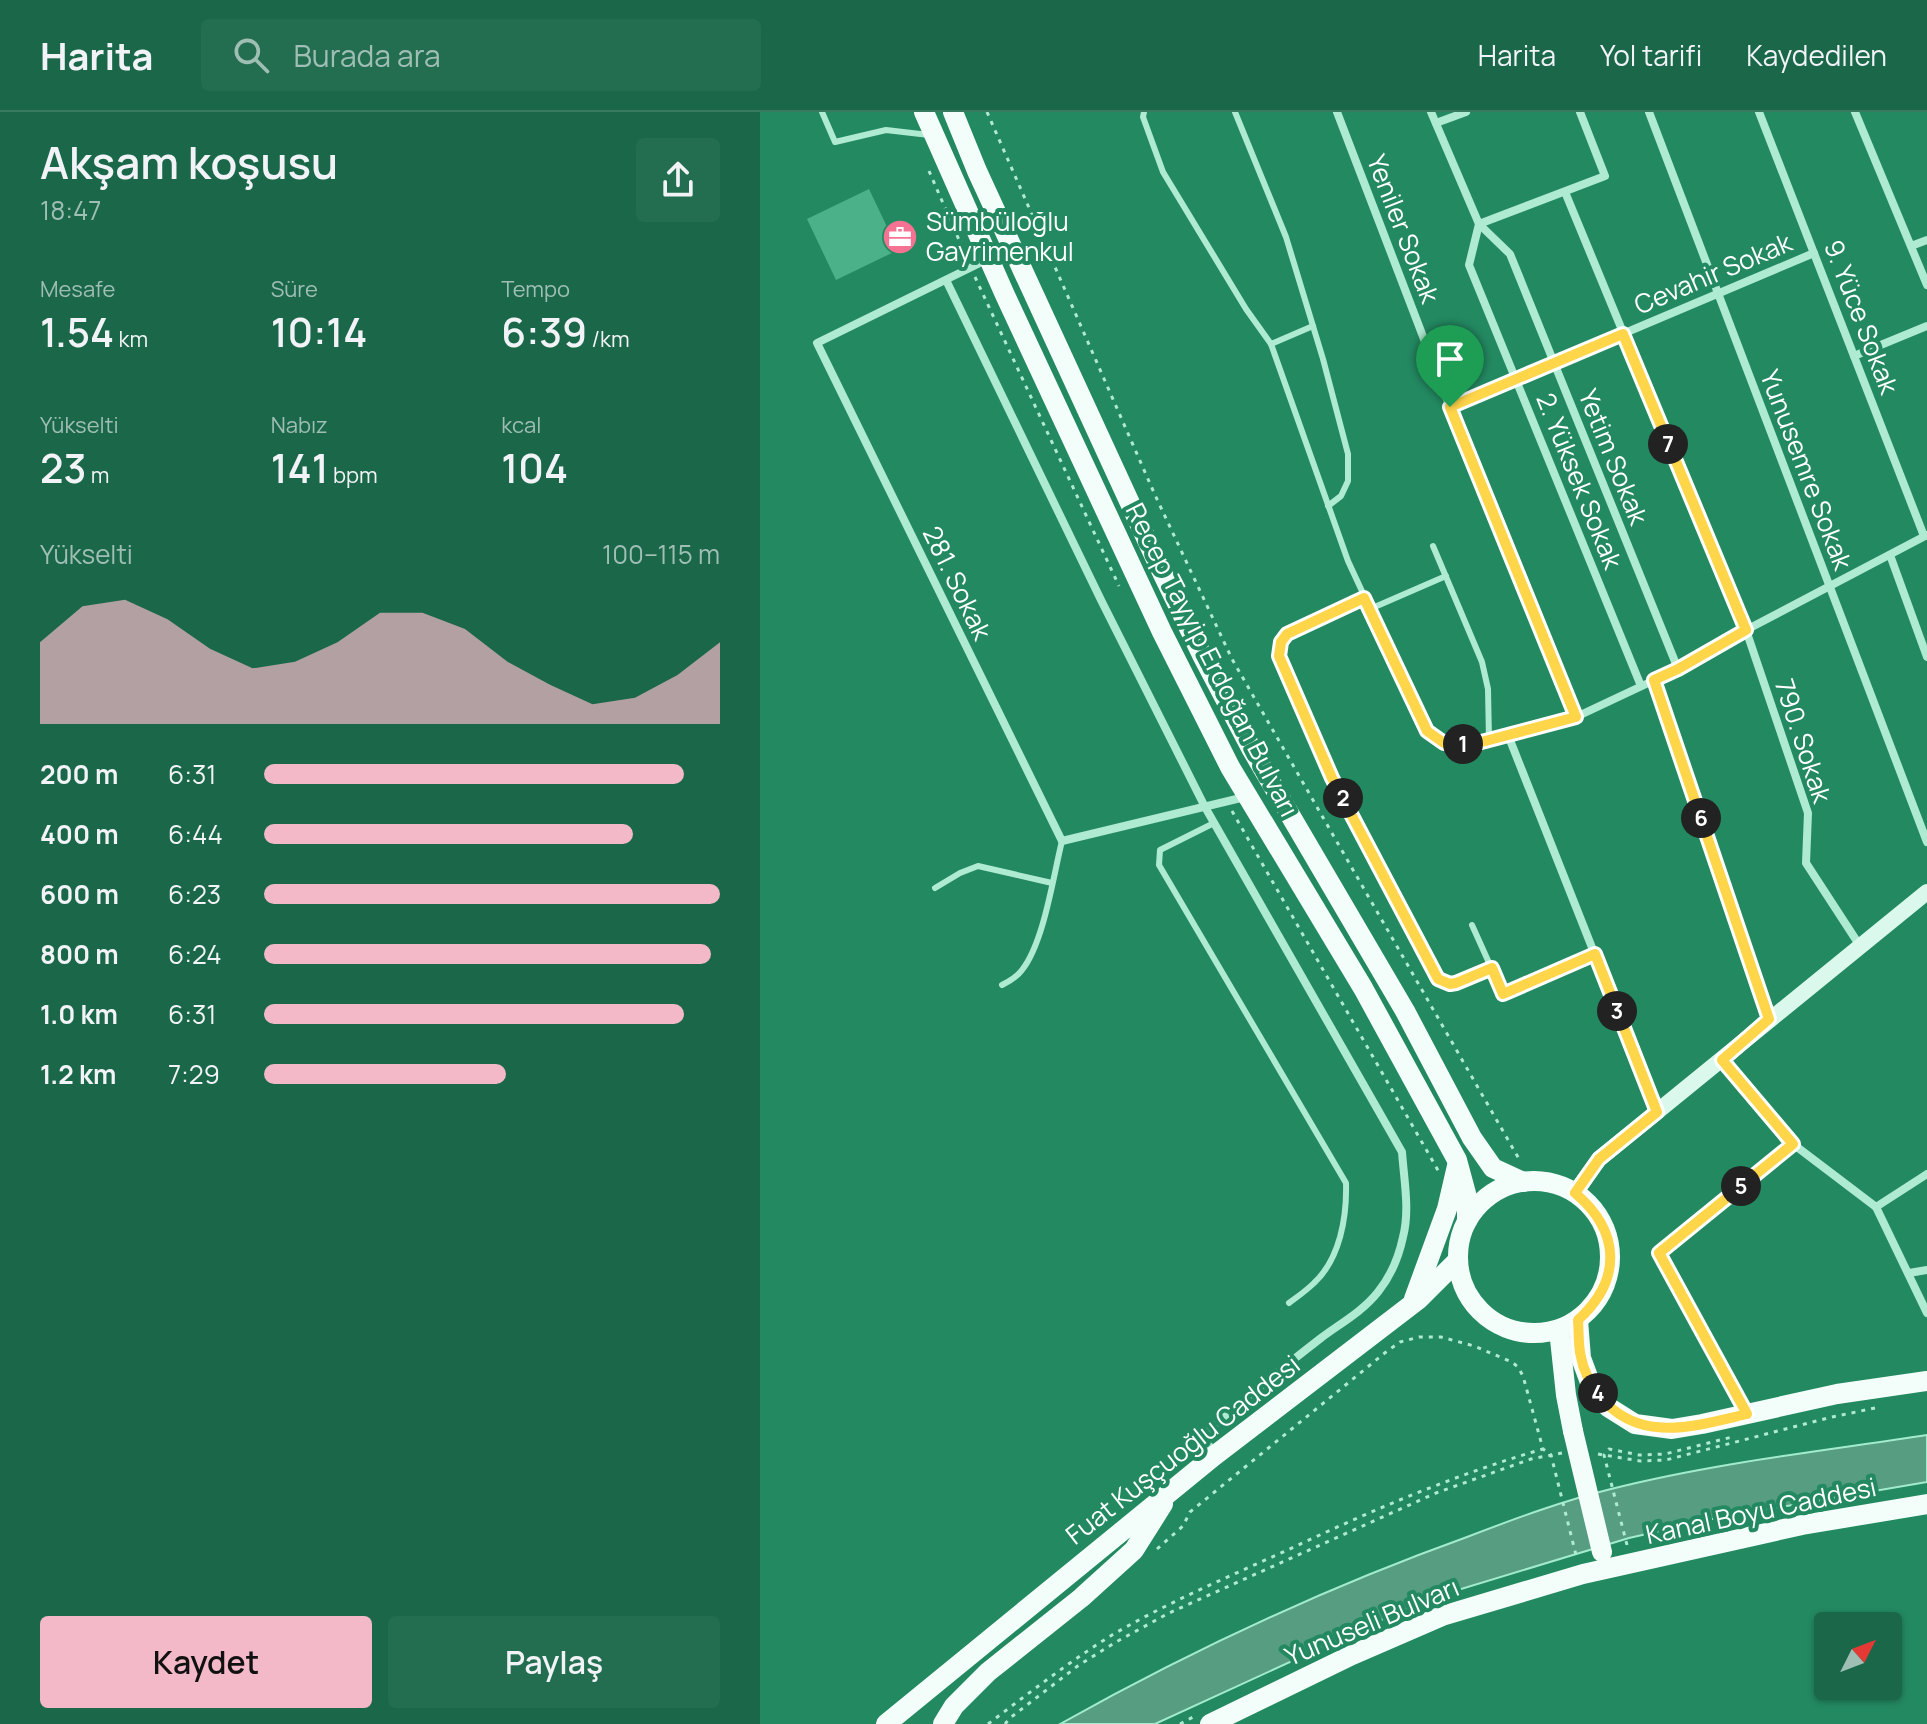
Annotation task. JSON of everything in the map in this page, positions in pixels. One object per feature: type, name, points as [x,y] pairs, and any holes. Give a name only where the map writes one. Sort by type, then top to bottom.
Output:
[{"type":"main road","name":"Recep Tayyip Erdoğan Bulvarı","points":[[924,112],[1162,632],[1230,767],[1363,988],[1458,1162],[1467,1197],[1467,1221]]},
{"type":"main road","name":"Recep Tayyip Erdoğan Bulvarı","points":[[953,112],[983,185],[1158,564],[1252,750],[1405,1011],[1472,1138],[1493,1168],[1523,1174]]},
{"type":"main road","points":[[1575,1193],[1599,1159],[1927,892]]},
{"type":"main road","points":[[1412,1304],[1447,1209],[1458,1162]]},
{"type":"main road","points":[[1523,1174],[1575,1193],[1602,1222],[1607,1237],[1610,1268],[1599,1297],[1578,1320],[1559,1330],[1520,1332],[1493,1321],[1469,1297],[1462,1282],[1457,1261],[1467,1221],[1488,1196],[1523,1174]]},
{"type":"main road","name":"Fuat Kuşçuoğlu Caddesi","points":[[886,1724],[1171,1490],[1412,1304],[1457,1261]]},
{"type":"main road","points":[[1578,1320],[1581,1358],[1591,1385],[1608,1407],[1635,1424],[1672,1429],[1837,1394],[1927,1381]]},
{"type":"main road","points":[[1559,1330],[1566,1395],[1577,1453],[1604,1560]]},
{"type":"main road","points":[[943,1724],[954,1706],[988,1672],[1081,1598],[1134,1550],[1171,1490]]},
{"type":"main road","name":"Kanal Boyu Caddesi","points":[[1604,1560],[1927,1504]]},
{"type":"main road","name":"Yunuseli Bulvarı","points":[[1210,1724],[1352,1655],[1442,1616],[1583,1574],[1604,1560]]},
{"type":"street","name":"Yeniler Sokak","points":[[1337,112],[1450,407],[1576,717]]},
{"type":"street","points":[[1431,112],[1479,224],[1605,176],[1580,112]]},
{"type":"street","points":[[1436,123],[1466,112]]},
{"type":"street","name":"Yunusemre Sokak","points":[[1649,112],[1927,842]]},
{"type":"street","name":"9. Yüce Sokak","points":[[1759,112],[1926,536]]},
{"type":"street","points":[[1855,112],[1927,285]]},
{"type":"street","name":"790. Sokak","points":[[1565,192],[1746,630],[1808,813],[1806,863],[1860,946]]},
{"type":"street","name":"Yetim Sokak","points":[[1479,224],[1510,254],[1678,669]]},
{"type":"street","name":"2. Yüksek Sokak","points":[[1479,224],[1469,265],[1641,686]]},
{"type":"street","points":[[1911,246],[1927,240]]},
{"type":"street","name":"Cevahir Sokak","points":[[1450,407],[1814,253]]},
{"type":"street","name":"281. Sokak","points":[[989,259],[817,343],[1062,841]]},
{"type":"street","points":[[946,280],[1205,807],[1402,1152],[1407,1209],[1404,1236],[1395,1264],[1380,1291],[1362,1310],[1252,1392],[1203,1435],[1214,1456]]},
{"type":"street","points":[[1854,356],[1927,326]]},
{"type":"street","points":[[1657,1112],[1508,735],[1576,717],[1678,669],[1829,585],[1926,536]]},
{"type":"street","points":[[1890,555],[1927,657]]},
{"type":"street","points":[[1654,680],[1769,1019]]},
{"type":"street","points":[[1062,841],[1248,796]]},
{"type":"street","points":[[1722,1060],[1793,1144],[1876,1207],[1927,1313]]},
{"type":"street","points":[[1747,1414],[1659,1253],[1793,1144]]},
{"type":"street","points":[[1876,1207],[1927,1174]]},
{"type":"street","points":[[1909,1273],[1927,1270]]},
{"type":"lane","points":[[822,112],[835,142],[886,130],[934,135]]},
{"type":"lane","points":[[1144,112],[1143,117],[1163,172],[1246,309],[1271,344],[1348,561],[1427,731],[1444,743],[1470,745],[1508,735]]},
{"type":"lane","points":[[1235,112],[1286,237],[1348,454],[1348,481],[1341,496],[1328,506]]},
{"type":"lane","points":[[1271,344],[1313,326]]},
{"type":"lane","points":[[1433,546],[1482,662],[1488,689],[1489,740]]},
{"type":"lane","points":[[1370,609],[1446,576]]},
{"type":"lane","points":[[1364,598],[1287,634],[1281,642],[1279,656],[1332,778],[1434,974],[1450,984],[1492,968]]},
{"type":"lane","points":[[1214,823],[1160,850],[1159,865],[1346,1183],[1343,1227],[1332,1256],[1316,1282],[1289,1303]]},
{"type":"lane","points":[[1002,985],[1022,971],[1034,950],[1062,841]]},
{"type":"lane","points":[[935,888],[978,866],[1052,883]]},
{"type":"lane","points":[[1472,925],[1503,994],[1595,954]]},
{"type":"path","points":[[987,112],[1155,495],[1232,659],[1523,1174]]},
{"type":"path","points":[[1148,1557],[1183,1526],[1190,1512],[1374,1362],[1400,1342],[1419,1337],[1441,1337],[1474,1346],[1518,1367],[1543,1449],[1551,1455],[1576,1555]]},
{"type":"path","points":[[1005,1724],[1079,1665],[1169,1613],[1436,1493],[1491,1472],[1551,1455],[1577,1453],[1640,1461],[1666,1460],[1876,1407]]},
{"type":"path","points":[[988,1724],[1078,1657],[1182,1598],[1332,1529],[1456,1477],[1543,1449]]},
{"type":"path","points":[[1605,1461],[1626,1545]]},
{"type":"shaded area","points":[[1927,1435],[1927,1482],[1717,1518],[1629,1538],[1425,1600],[1155,1724],[1060,1724],[1209,1646],[1311,1599],[1556,1505],[1689,1472]]},
{"type":"building","points":[[869,189],[898,250],[836,280],[807,219]]},
{"type":"place","name":"Sümbüloğlu Gayrimenkul","points":[[900,237]]},
{"type":"route","points":[[1623,334],[1746,630],[1654,680],[1769,1019],[1722,1060],[1793,1144],[1659,1253],[1747,1414],[1672,1429],[1635,1424],[1608,1407],[1591,1385],[1581,1358],[1578,1320],[1590,1309],[1606,1283],[1610,1252],[1602,1222],[1575,1193],[1599,1159],[1657,1112],[1595,954],[1503,994],[1492,968],[1456,983],[1444,983],[1438,979],[1332,778],[1279,656],[1281,642],[1287,634],[1364,598],[1427,731],[1444,743],[1470,745],[1576,717],[1450,407],[1623,334]]}]
